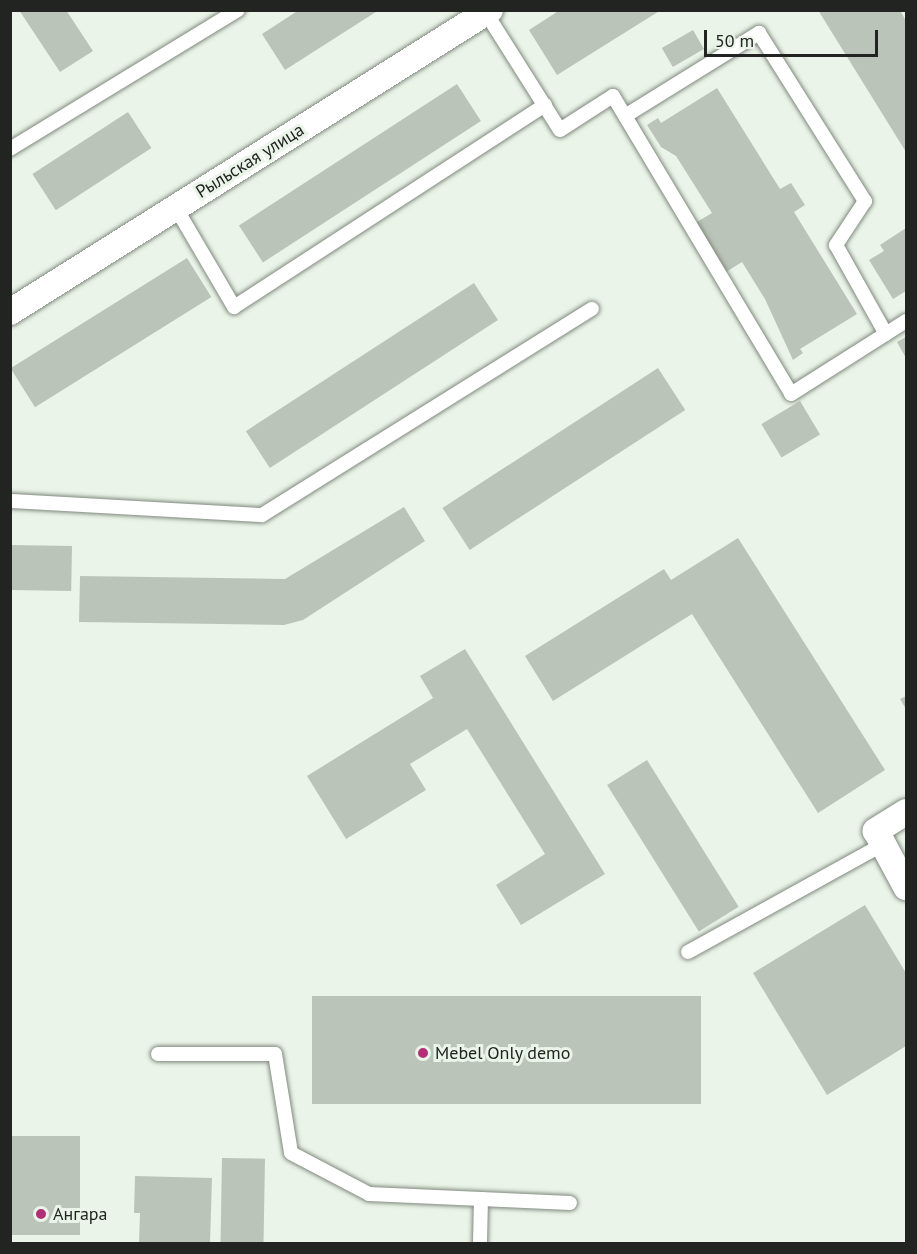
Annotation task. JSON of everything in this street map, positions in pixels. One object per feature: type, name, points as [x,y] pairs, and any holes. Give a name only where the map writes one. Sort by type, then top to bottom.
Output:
[{"type":"street","name":"Рыльская улица","points":[[10,312],[488,12]]},
{"type":"street","points":[[906,812],[876,831],[906,886]]},
{"type":"lane","points":[[10,149],[238,10]]},
{"type":"lane","points":[[488,12],[561,130],[613,96],[791,394],[906,321]]},
{"type":"lane","points":[[625,116],[759,33],[865,201],[836,246],[886,334]]},
{"type":"lane","points":[[176,208],[234,307],[544,105]]},
{"type":"lane","points":[[10,501],[262,516],[592,309]]},
{"type":"lane","points":[[688,952],[884,844]]},
{"type":"lane","points":[[158,1054],[274,1054],[291,1153],[369,1194],[570,1203]]},
{"type":"lane","points":[[480,1244],[481,1199]]},
{"type":"building","points":[[19,10],[66,10],[93,51],[60,72]]},
{"type":"building","points":[[299,10],[379,10],[285,70],[262,34]]},
{"type":"building","points":[[560,10],[661,10],[557,75],[529,30]]},
{"type":"building","points":[[818,10],[900,10],[906,21],[906,152]]},
{"type":"building","points":[[693,30],[704,49],[673,67],[662,48]]},
{"type":"building","points":[[457,84],[481,121],[263,263],[239,226]]},
{"type":"building","points":[[717,88],[780,189],[791,183],[805,205],[794,212],[857,314],[800,349],[803,353],[793,360],[765,299],[742,262],[726,272],[695,223],[712,213],[676,156],[661,147],[647,125],[658,118],[661,123]]},
{"type":"building","points":[[128,112],[151,148],[56,210],[32,174]]},
{"type":"building","points":[[906,228],[906,291],[893,299],[869,260],[884,251],[880,245]]},
{"type":"building","points":[[187,258],[211,297],[35,407],[11,368]]},
{"type":"building","points":[[474,283],[498,320],[270,468],[246,431]]},
{"type":"building","points":[[906,337],[906,358],[897,342]]},
{"type":"building","points":[[658,368],[685,410],[470,550],[442,508]]},
{"type":"building","points":[[800,401],[820,434],[782,458],[761,424]]},
{"type":"building","points":[[404,507],[425,541],[303,620],[284,625],[79,622],[80,576],[285,579]]},
{"type":"building","points":[[738,538],[885,770],[818,813],[692,614],[553,701],[525,656],[664,569],[671,580]]},
{"type":"building","points":[[10,545],[72,546],[71,591],[10,590]]},
{"type":"building","points":[[465,649],[605,874],[521,925],[496,885],[545,854],[467,729],[410,764],[426,790],[346,839],[307,776],[433,698],[420,676]]},
{"type":"building","points":[[906,696],[906,709],[900,699]]},
{"type":"building","points":[[647,760],[739,907],[699,932],[607,785]]},
{"type":"building","points":[[865,905],[906,973],[906,1046],[827,1095],[753,973]]},
{"type":"building","points":[[312,996],[701,996],[701,1104],[312,1104]]},
{"type":"building","points":[[10,1136],[80,1136],[80,1235],[10,1235]]},
{"type":"building","points":[[222,1158],[265,1159],[264,1244],[220,1244]]},
{"type":"building","points":[[135,1176],[212,1178],[210,1244],[139,1244],[140,1213],[134,1213]]},
{"type":"place","name":"Mebel Only demo","points":[[423,1053]]},
{"type":"place","name":"Ангара","points":[[41,1214]]}]
